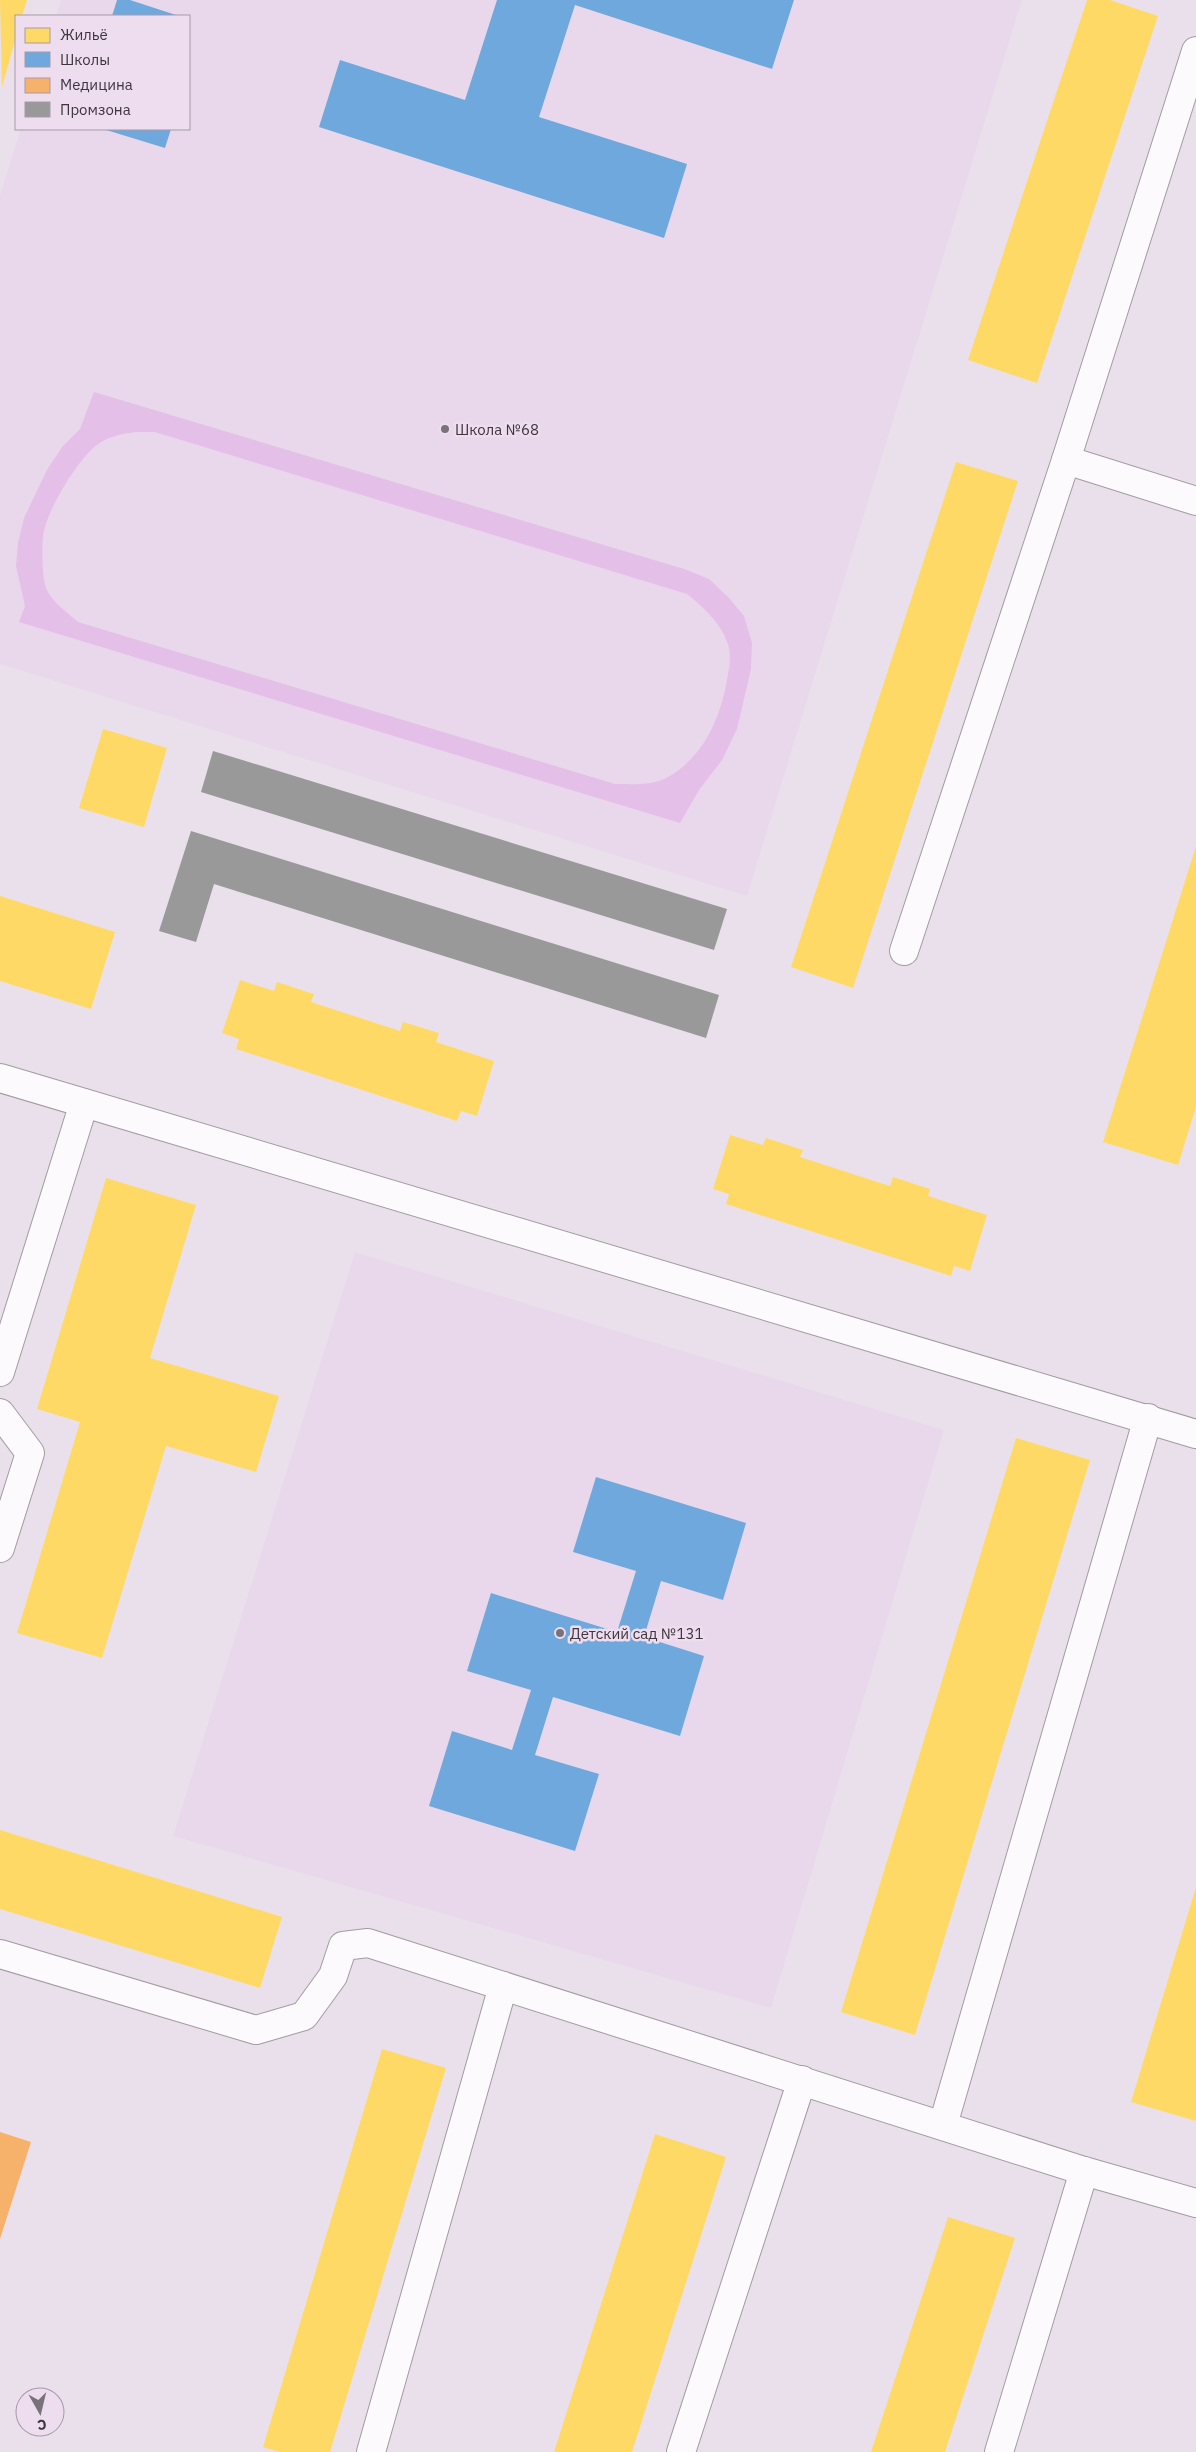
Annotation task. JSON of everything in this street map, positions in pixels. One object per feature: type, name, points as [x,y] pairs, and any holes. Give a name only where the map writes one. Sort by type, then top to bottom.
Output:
[{"type":"lane","points":[[904,951],[1191,88],[1196,51]]},
{"type":"lane","points":[[1066,460],[1196,501]]},
{"type":"lane","points":[[0,1078],[1148,1418],[1196,1434]]},
{"type":"lane","points":[[0,1372],[84,1103]]},
{"type":"lane","points":[[0,1413],[30,1453],[0,1548]]},
{"type":"lane","points":[[943,2125],[1148,1418]]},
{"type":"lane","points":[[0,1954],[256,2030],[304,2016],[333,1976],[343,1946],[368,1943],[1084,2171],[1196,2203]]},
{"type":"lane","points":[[371,2452],[503,1986]]},
{"type":"lane","points":[[681,2452],[802,2080]]},
{"type":"lane","points":[[999,2452],[1084,2171]]},
{"type":"shaded area","name":"Школа №68","points":[[61,0],[1022,0],[747,896],[0,664],[0,195],[21,130],[190,130],[190,15],[56,15]]},
{"type":"shaded area","points":[[94,392],[684,569],[709,579],[744,616],[752,643],[751,669],[737,729],[722,760],[699,790],[680,823],[19,622],[25,606],[16,566],[18,543],[24,518],[48,468],[63,446],[80,429]],"holes":[[[136,432],[155,432],[687,594],[706,610],[721,629],[729,648],[730,663],[725,689],[710,733],[692,758],[668,777],[649,783],[615,784],[78,622],[54,601],[45,585],[42,561],[45,526],[56,501],[72,474],[97,445],[110,437]]]},
{"type":"shaded area","name":"Детский сад №131","points":[[355,1252],[944,1430],[771,2008],[173,1836]]},
{"type":"building: Жильё","points":[[0,0],[27,0],[22,15],[15,15],[15,41],[2,87]]},
{"type":"building: Жильё","points":[[1087,0],[1110,0],[1158,16],[1037,383],[968,360]]},
{"type":"building: Жильё","points":[[956,462],[1018,481],[853,988],[791,967]]},
{"type":"building: Жильё","points":[[103,729],[167,748],[144,827],[79,808]]},
{"type":"building: Жильё","points":[[1196,846],[1196,1107],[1178,1165],[1103,1142]]},
{"type":"building: Жильё","points":[[0,896],[115,932],[91,1009],[0,981]]},
{"type":"building: Жильё","points":[[240,980],[274,991],[277,982],[314,994],[311,1002],[400,1031],[403,1022],[439,1033],[436,1042],[494,1061],[477,1116],[461,1111],[457,1121],[236,1049],[239,1039],[222,1033]]},
{"type":"building: Жильё","points":[[730,1135],[763,1145],[766,1138],[803,1150],[800,1157],[890,1186],[893,1177],[930,1189],[928,1196],[987,1215],[970,1271],[954,1266],[951,1276],[726,1204],[729,1194],[713,1189]]},
{"type":"building: Жильё","points":[[106,1178],[196,1205],[150,1358],[279,1396],[256,1472],[166,1446],[102,1658],[17,1633],[80,1422],[37,1409]]},
{"type":"building: Жильё","points":[[1016,1438],[1090,1460],[915,2035],[841,2012]]},
{"type":"building: Жильё","points":[[0,1830],[282,1917],[260,1988],[0,1909]]},
{"type":"building: Жильё","points":[[1196,1887],[1196,2121],[1131,2102]]},
{"type":"building: Жильё","points":[[382,2049],[446,2068],[330,2452],[280,2452],[263,2447]]},
{"type":"building: Жильё","points":[[655,2134],[726,2157],[632,2452],[554,2452]]},
{"type":"building: Жильё","points":[[948,2217],[1015,2238],[945,2452],[871,2452]]},
{"type":"building: Школы","points":[[117,0],[130,0],[176,15],[112,15]]},
{"type":"building: Школы","points":[[497,0],[794,0],[772,69],[575,5],[539,117],[687,164],[664,238],[319,127],[340,60],[465,100]]},
{"type":"building: Школы","points":[[106,130],[171,130],[165,148]]},
{"type":"building: Школы","points":[[596,1477],[746,1523],[723,1600],[661,1581],[644,1637],[704,1656],[680,1736],[553,1697],[535,1755],[599,1774],[575,1851],[429,1806],[452,1731],[512,1750],[531,1690],[467,1671],[491,1593],[617,1632],[636,1571],[573,1552]]},
{"type":"building: Медицина","points":[[0,2132],[31,2142],[0,2239]]},
{"type":"building: Промзона","points":[[213,751],[727,909],[714,950],[201,792]]},
{"type":"building: Промзона","points":[[191,831],[719,995],[706,1038],[214,884],[196,942],[159,931]]},
{"type":"place","name":"Школа №68","points":[[445,429]]},
{"type":"place","name":"Детский сад №131","points":[[560,1633]]}]
